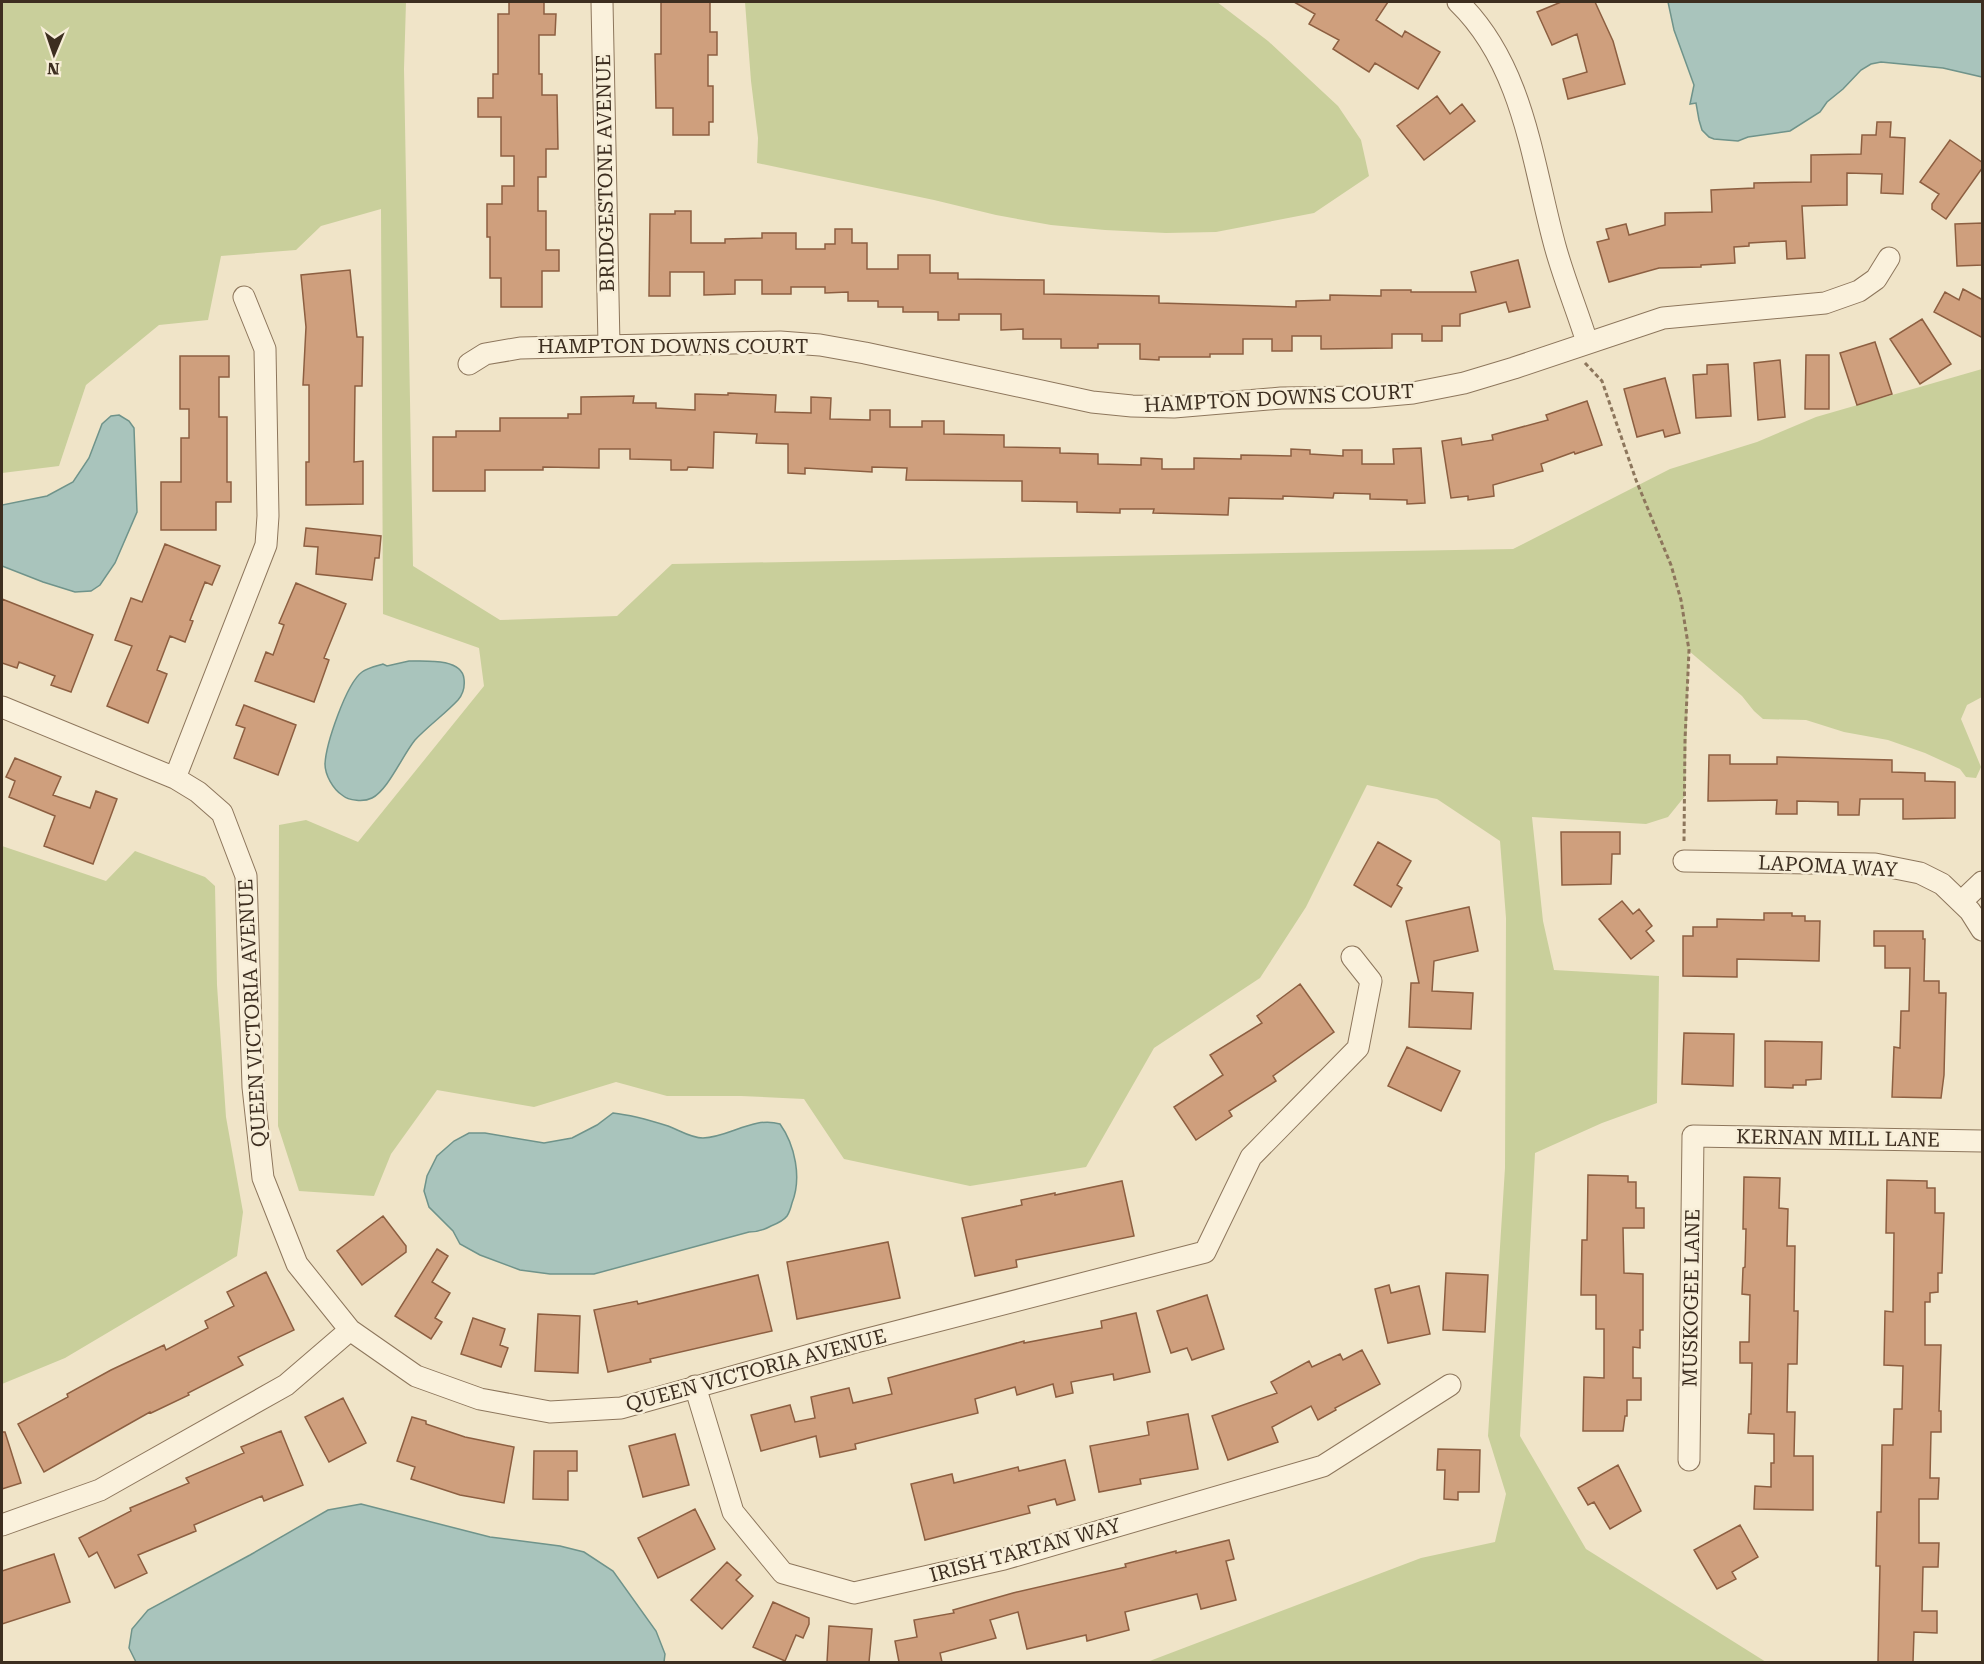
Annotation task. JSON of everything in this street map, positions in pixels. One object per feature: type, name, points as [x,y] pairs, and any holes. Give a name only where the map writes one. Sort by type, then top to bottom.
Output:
[{"type":"street","name":"BRIDGESTONE AVENUE","points":[[602,2],[609,345]]},
{"type":"street","points":[[1458,2],[1482,29],[1502,61],[1517,95],[1556,248],[1587,342]]},
{"type":"street","name":"HAMPTON DOWNS COURT","points":[[470,364],[485,354],[500,350],[609,345],[780,342],[820,345],[1092,402],[1132,406],[1174,407],[1281,398],[1368,397],[1413,393],[1464,383],[1663,318],[1825,303],[1859,291],[1876,279],[1889,258]]},
{"type":"street","points":[[175,778],[266,545],[268,516],[265,349],[244,297]]},
{"type":"street","name":"QUEEN VICTORIA AVENUE","points":[[2,707],[175,778],[198,792],[222,813],[246,876],[253,1087],[263,1178],[297,1264],[350,1330],[416,1376],[480,1399],[550,1412],[621,1408],[856,1342],[1205,1252],[1251,1156],[1358,1048],[1371,981],[1352,957]]},
{"type":"street","name":"LAPOMA WAY","points":[[1684,861],[1875,864],[1897,867],[1920,873],[1942,884],[1961,902],[1983,930]]},
{"type":"street","points":[[1961,902],[1983,882]]},
{"type":"street","name":"KERNAN MILL LANE","points":[[1693,1136],[1983,1141]]},
{"type":"street","name":"MUSKOGEE LANE","points":[[1689,1460],[1693,1136]]},
{"type":"street","points":[[2,1525],[100,1490],[286,1385],[350,1330]]},
{"type":"street","name":"IRISH TARTAN WAY","points":[[695,1386],[733,1512],[783,1573],[854,1593],[1004,1559],[1323,1466],[1450,1385]]},
{"type":"path","points":[[1602,381],[1636,480],[1671,565],[1685,622],[1689,650],[1685,740],[1684,861]]},
{"type":"green space","points":[[2,2],[406,2],[404,69],[413,566],[500,620],[617,616],[672,564],[1513,549],[1670,469],[1757,442],[1816,417],[1982,369],[1982,697],[1967,705],[1961,719],[1981,767],[1976,778],[1966,777],[1960,769],[1888,740],[1844,732],[1806,720],[1763,719],[1742,696],[1689,651],[1685,796],[1668,817],[1646,824],[1532,817],[1543,921],[1554,970],[1659,976],[1657,1103],[1602,1123],[1535,1153],[1520,1436],[1586,1549],[1766,1662],[1147,1662],[1421,1558],[1495,1542],[1506,1494],[1488,1436],[1505,1168],[1506,918],[1500,841],[1437,799],[1367,785],[1306,907],[1260,978],[1154,1048],[1086,1167],[970,1186],[844,1159],[804,1099],[667,1096],[616,1082],[534,1107],[437,1090],[391,1154],[374,1196],[299,1191],[278,1126],[279,825],[306,820],[358,842],[484,686],[479,648],[383,614],[381,209],[321,226],[296,250],[221,256],[208,320],[159,325],[86,385],[59,466],[2,473]]},
{"type":"green space","points":[[745,2],[1217,2],[1268,41],[1338,106],[1361,140],[1369,176],[1314,213],[1216,232],[1166,233],[1051,225],[757,163],[758,138]]},
{"type":"green space","points":[[2,846],[106,881],[135,851],[205,877],[215,886],[217,985],[226,1117],[243,1212],[237,1256],[65,1358],[2,1384]]},
{"type":"water","points":[[1668,2],[1982,2],[1982,77],[1943,68],[1881,62],[1871,64],[1861,70],[1827,102],[1820,112],[1790,131],[1748,137],[1738,141],[1714,139],[1702,130],[1696,103],[1690,104],[1694,85],[1674,30]]},
{"type":"water","points":[[119,415],[129,421],[134,428],[137,512],[115,563],[100,585],[91,591],[75,592],[2,566],[2,505],[47,496],[73,482],[89,458],[102,424],[111,416]]},
{"type":"water","points":[[409,661],[442,662],[457,667],[464,679],[462,693],[453,705],[415,740],[378,794],[365,800],[352,800],[345,797],[330,781],[325,764],[333,729],[344,701],[356,679],[364,671],[383,664],[387,666]]},
{"type":"water","points":[[613,1113],[668,1126],[699,1138],[713,1137],[760,1123],[780,1124],[790,1142],[797,1173],[795,1193],[788,1215],[780,1222],[761,1230],[594,1274],[550,1274],[520,1270],[480,1255],[460,1244],[453,1231],[429,1207],[424,1191],[427,1176],[437,1156],[454,1141],[469,1133],[485,1133],[544,1143],[572,1138],[597,1125]]},
{"type":"water","points":[[361,1504],[490,1537],[560,1546],[584,1552],[613,1571],[656,1631],[665,1654],[664,1662],[136,1662],[129,1648],[132,1629],[148,1610],[328,1510]]},
{"type":"building","points":[[509,2],[544,2],[544,14],[556,14],[555,35],[539,35],[539,74],[542,74],[542,95],[557,95],[558,149],[546,149],[546,177],[538,177],[538,211],[546,211],[546,250],[559,250],[559,271],[542,271],[542,307],[501,307],[501,278],[490,278],[487,204],[502,204],[502,186],[514,186],[514,156],[501,156],[501,117],[478,117],[478,98],[493,98],[493,74],[498,74],[498,14],[509,14]]},
{"type":"building","points":[[661,2],[710,2],[710,32],[717,32],[717,55],[708,55],[708,86],[713,86],[713,122],[709,122],[709,135],[673,135],[673,108],[656,108],[655,54],[661,54]]},
{"type":"building","points":[[1294,2],[1388,2],[1376,20],[1402,37],[1405,31],[1440,52],[1418,89],[1375,63],[1369,72],[1333,49],[1339,40],[1309,24],[1315,14]]},
{"type":"building","points":[[1561,2],[1595,2],[1613,41],[1625,84],[1568,99],[1563,79],[1587,72],[1577,34],[1552,45],[1537,12]]},
{"type":"building","points":[[1437,96],[1450,114],[1462,104],[1475,121],[1424,160],[1397,126]]},
{"type":"building","points":[[1877,122],[1891,122],[1890,137],[1905,138],[1903,194],[1881,193],[1882,174],[1847,173],[1847,205],[1802,206],[1805,258],[1787,259],[1786,241],[1749,243],[1749,246],[1734,247],[1735,263],[1659,268],[1609,282],[1597,242],[1609,239],[1606,229],[1626,224],[1629,235],[1665,225],[1665,213],[1712,212],[1711,190],[1754,188],[1754,183],[1811,182],[1811,155],[1861,154],[1862,135],[1876,135]]},
{"type":"building","points":[[1950,140],[1983,163],[1983,167],[1946,219],[1932,209],[1932,204],[1939,194],[1920,182]]},
{"type":"building","points":[[675,211],[691,211],[691,243],[725,243],[725,239],[762,238],[762,233],[796,233],[796,249],[825,249],[825,244],[835,244],[835,229],[852,229],[852,243],[867,243],[867,269],[898,269],[898,255],[930,255],[930,273],[958,273],[958,279],[1044,280],[1044,294],[1159,296],[1159,303],[1296,307],[1296,301],[1330,300],[1330,295],[1381,296],[1381,290],[1476,292],[1471,272],[1518,260],[1530,307],[1509,312],[1506,302],[1460,314],[1460,326],[1442,326],[1442,341],[1422,341],[1422,334],[1392,334],[1392,348],[1321,349],[1321,336],[1292,336],[1292,351],[1272,351],[1272,339],[1243,339],[1243,354],[1210,354],[1210,357],[1159,357],[1159,360],[1140,359],[1140,344],[1098,344],[1098,348],[1061,348],[1061,339],[1023,339],[1023,329],[1001,330],[1001,314],[959,314],[959,320],[938,320],[938,312],[903,312],[903,307],[878,307],[878,301],[848,301],[848,292],[825,293],[825,287],[791,287],[791,294],[762,294],[762,280],[735,280],[735,294],[704,295],[704,272],[670,272],[670,296],[649,296],[650,214],[675,214]]},
{"type":"building","points":[[1983,223],[1983,265],[1957,266],[1955,224]]},
{"type":"building","points":[[350,270],[357,337],[363,337],[362,386],[355,386],[354,462],[363,461],[363,504],[306,505],[306,462],[309,462],[309,385],[303,385],[306,327],[301,275]]},
{"type":"building","points":[[1963,289],[1983,300],[1983,338],[1934,312],[1945,292],[1959,300]]},
{"type":"building","points":[[1922,319],[1951,364],[1920,384],[1890,339]]},
{"type":"building","points":[[1875,342],[1892,394],[1857,405],[1840,353]]},
{"type":"building","points":[[1806,355],[1829,355],[1829,409],[1805,409]]},
{"type":"building","points":[[180,356],[229,356],[229,377],[219,377],[219,417],[227,417],[227,482],[231,482],[231,502],[216,502],[216,530],[161,530],[161,482],[181,482],[181,438],[189,438],[189,409],[180,409]]},
{"type":"building","points":[[1780,360],[1785,417],[1758,420],[1754,363]]},
{"type":"building","points":[[1728,364],[1731,416],[1696,418],[1693,375],[1707,374],[1707,365]]},
{"type":"building","points":[[1665,378],[1680,433],[1665,437],[1663,430],[1637,437],[1624,389]]},
{"type":"building","points":[[728,393],[776,395],[775,412],[811,413],[811,397],[831,398],[830,419],[870,420],[870,410],[890,410],[890,427],[922,427],[922,421],[944,421],[944,434],[1004,435],[1004,447],[1060,448],[1060,453],[1098,454],[1098,464],[1141,465],[1141,458],[1162,459],[1162,469],[1194,469],[1194,458],[1241,459],[1241,455],[1291,456],[1291,449],[1310,450],[1310,454],[1343,456],[1343,450],[1362,450],[1362,464],[1394,464],[1393,449],[1421,448],[1425,503],[1407,504],[1407,500],[1370,499],[1370,494],[1334,493],[1333,498],[1283,496],[1283,499],[1229,498],[1228,515],[1153,513],[1154,509],[1120,509],[1120,513],[1077,512],[1077,502],[1022,501],[1022,481],[906,480],[907,468],[872,467],[872,472],[805,468],[805,474],[788,473],[788,444],[756,443],[757,434],[714,432],[713,468],[688,467],[687,470],[671,470],[671,460],[630,459],[630,449],[599,449],[599,468],[543,467],[543,470],[485,470],[485,491],[433,491],[433,437],[456,437],[456,431],[500,431],[500,418],[568,418],[568,414],[581,414],[581,397],[634,396],[633,403],[656,403],[656,408],[695,410],[695,394],[728,395]]},
{"type":"building","points":[[1587,401],[1602,445],[1541,464],[1543,471],[1493,485],[1494,496],[1468,500],[1468,496],[1451,498],[1442,441],[1461,438],[1462,445],[1493,440],[1492,435],[1548,420],[1546,415]]},
{"type":"building","points":[[306,528],[381,536],[379,558],[375,558],[372,580],[316,574],[318,547],[304,546]]},
{"type":"building","points":[[165,544],[220,566],[212,585],[205,582],[190,620],[193,621],[185,642],[170,636],[157,670],[167,674],[148,723],[107,706],[132,646],[115,640],[131,598],[142,602]]},
{"type":"building","points":[[296,583],[346,604],[324,658],[329,660],[314,702],[255,681],[266,652],[273,655],[284,625],[279,623]]},
{"type":"building","points":[[2,599],[93,635],[71,692],[51,685],[55,676],[19,662],[17,668],[2,663]]},
{"type":"building","points":[[244,705],[296,725],[278,775],[234,758],[245,728],[236,725]]},
{"type":"building","points":[[1709,755],[1730,755],[1730,764],[1777,764],[1777,757],[1892,760],[1892,772],[1925,773],[1925,781],[1955,782],[1955,818],[1903,819],[1903,799],[1860,799],[1859,815],[1838,815],[1838,802],[1797,801],[1797,814],[1776,814],[1777,800],[1708,801]]},
{"type":"building","points":[[15,758],[61,777],[53,795],[90,808],[96,791],[117,799],[93,864],[44,846],[55,816],[9,797],[15,781],[6,777]]},
{"type":"building","points":[[1561,832],[1620,832],[1620,854],[1612,854],[1611,884],[1562,885]]},
{"type":"building","points":[[1378,842],[1411,861],[1397,885],[1402,888],[1391,907],[1354,885]]},
{"type":"building","points":[[1622,901],[1633,914],[1639,909],[1652,926],[1646,931],[1654,941],[1631,959],[1599,919]]},
{"type":"building","points":[[1469,907],[1478,951],[1434,961],[1432,991],[1473,993],[1471,1029],[1409,1027],[1411,983],[1419,983],[1406,921]]},
{"type":"building","points":[[1764,913],[1792,913],[1792,916],[1805,916],[1805,921],[1820,921],[1819,961],[1737,959],[1737,977],[1683,976],[1683,936],[1693,936],[1693,927],[1717,927],[1717,919],[1764,920]]},
{"type":"building","points":[[1874,931],[1923,931],[1923,939],[1925,939],[1924,981],[1939,981],[1939,993],[1946,993],[1944,1075],[1941,1098],[1892,1097],[1894,1047],[1900,1048],[1901,1011],[1909,1011],[1910,968],[1885,968],[1885,946],[1874,946]]},
{"type":"building","points":[[1300,984],[1334,1032],[1273,1076],[1276,1081],[1229,1111],[1232,1116],[1196,1140],[1174,1107],[1223,1075],[1210,1055],[1262,1023],[1257,1016]]},
{"type":"building","points":[[1684,1033],[1734,1034],[1733,1086],[1682,1084]]},
{"type":"building","points":[[1765,1041],[1822,1042],[1821,1079],[1806,1080],[1806,1085],[1793,1085],[1793,1088],[1765,1087]]},
{"type":"building","points":[[1407,1047],[1460,1071],[1441,1111],[1388,1086]]},
{"type":"building","points":[[1588,1175],[1628,1176],[1628,1182],[1636,1182],[1636,1208],[1644,1208],[1644,1228],[1623,1228],[1624,1273],[1643,1274],[1643,1330],[1640,1330],[1640,1348],[1633,1347],[1633,1378],[1641,1378],[1641,1400],[1627,1400],[1627,1416],[1625,1416],[1623,1431],[1583,1431],[1584,1377],[1604,1378],[1604,1329],[1596,1329],[1596,1295],[1581,1295],[1582,1240],[1587,1240]]},
{"type":"building","points":[[1744,1177],[1780,1178],[1779,1208],[1788,1209],[1787,1246],[1795,1246],[1794,1311],[1798,1311],[1797,1364],[1788,1364],[1787,1412],[1795,1412],[1794,1456],[1813,1456],[1813,1510],[1754,1509],[1755,1486],[1771,1487],[1774,1434],[1748,1433],[1749,1414],[1751,1414],[1752,1363],[1740,1363],[1740,1342],[1749,1342],[1750,1295],[1742,1294],[1746,1229],[1743,1229]]},
{"type":"building","points":[[1887,1180],[1927,1181],[1927,1188],[1935,1188],[1935,1213],[1944,1213],[1942,1273],[1938,1273],[1938,1292],[1930,1293],[1930,1302],[1925,1302],[1925,1345],[1941,1345],[1939,1411],[1941,1411],[1941,1432],[1931,1432],[1930,1478],[1939,1478],[1938,1499],[1919,1499],[1919,1543],[1939,1543],[1938,1567],[1923,1567],[1922,1611],[1937,1611],[1937,1633],[1914,1632],[1913,1662],[1878,1662],[1880,1566],[1876,1566],[1877,1512],[1881,1512],[1882,1445],[1893,1445],[1894,1409],[1902,1409],[1903,1366],[1884,1365],[1885,1311],[1893,1312],[1894,1233],[1886,1233]]},
{"type":"building","points":[[1122,1181],[1134,1236],[1016,1260],[1017,1267],[975,1276],[962,1218],[1022,1205],[1021,1200]]},
{"type":"building","points":[[383,1216],[406,1246],[406,1252],[362,1285],[337,1251]]},
{"type":"building","points":[[888,1242],[900,1298],[797,1319],[787,1262]]},
{"type":"building","points":[[437,1249],[448,1256],[432,1282],[450,1293],[435,1318],[442,1322],[431,1339],[395,1316]]},
{"type":"building","points":[[266,1272],[294,1330],[238,1357],[243,1365],[188,1393],[189,1395],[150,1412],[44,1472],[18,1424],[111,1370],[164,1345],[166,1350],[208,1328],[205,1321],[234,1306],[227,1292]]},
{"type":"building","points":[[1446,1273],[1488,1275],[1485,1332],[1443,1330]]},
{"type":"building","points":[[758,1275],[772,1331],[650,1359],[651,1362],[608,1372],[594,1310],[637,1301],[638,1304]]},
{"type":"building","points":[[1389,1285],[1391,1293],[1419,1286],[1430,1334],[1388,1343],[1375,1289]]},
{"type":"building","points":[[1207,1295],[1224,1349],[1192,1360],[1187,1348],[1171,1353],[1157,1311]]},
{"type":"building","points":[[1136,1313],[1150,1372],[1114,1380],[1113,1374],[1071,1382],[1073,1393],[1056,1397],[1053,1384],[1017,1395],[1015,1387],[975,1399],[978,1413],[855,1444],[856,1449],[820,1457],[816,1436],[761,1451],[751,1415],[790,1405],[795,1422],[815,1418],[811,1397],[849,1388],[853,1403],[892,1394],[888,1378],[1024,1341],[1024,1343],[1102,1328],[1101,1321]]},
{"type":"building","points":[[538,1314],[580,1316],[578,1373],[535,1371]]},
{"type":"building","points":[[473,1318],[505,1329],[500,1345],[508,1348],[501,1367],[461,1354]]},
{"type":"building","points":[[1362,1350],[1380,1384],[1335,1408],[1336,1410],[1318,1420],[1311,1406],[1272,1427],[1278,1442],[1228,1460],[1212,1416],[1277,1393],[1271,1382],[1309,1361],[1312,1367],[1340,1354],[1343,1360]]},
{"type":"building","points":[[343,1398],[366,1443],[329,1462],[305,1417]]},
{"type":"building","points":[[1188,1414],[1198,1469],[1140,1479],[1141,1484],[1099,1492],[1090,1446],[1149,1435],[1147,1422]]},
{"type":"building","points":[[412,1417],[465,1437],[514,1447],[504,1503],[460,1495],[411,1479],[415,1467],[397,1461]]},
{"type":"building","points":[[281,1431],[303,1485],[264,1501],[262,1496],[194,1525],[196,1531],[138,1555],[147,1573],[115,1588],[97,1552],[89,1557],[79,1538],[131,1511],[130,1508],[189,1483],[186,1478],[244,1453],[241,1447]]},
{"type":"building","points":[[2,1432],[5,1432],[21,1483],[2,1489]]},
{"type":"building","points":[[675,1434],[689,1485],[643,1497],[629,1446]]},
{"type":"building","points":[[1438,1449],[1480,1450],[1479,1492],[1458,1492],[1458,1500],[1444,1499],[1445,1470],[1437,1470]]},
{"type":"building","points":[[534,1451],[577,1451],[577,1471],[568,1471],[568,1500],[533,1499]]},
{"type":"building","points":[[1065,1460],[1075,1500],[1057,1505],[1055,1499],[1028,1506],[1030,1513],[925,1540],[911,1484],[952,1474],[954,1483],[1018,1467],[1019,1471]]},
{"type":"building","points":[[1618,1465],[1641,1511],[1610,1529],[1594,1502],[1588,1505],[1578,1488]]},
{"type":"building","points":[[695,1509],[715,1549],[658,1578],[638,1538]]},
{"type":"building","points":[[1740,1525],[1758,1557],[1732,1572],[1736,1579],[1717,1589],[1694,1550]]},
{"type":"building","points":[[1229,1540],[1234,1559],[1226,1561],[1236,1600],[1201,1609],[1197,1594],[1125,1612],[1129,1630],[1087,1641],[1086,1635],[1027,1649],[1018,1612],[990,1620],[996,1638],[940,1653],[942,1662],[899,1662],[895,1641],[917,1637],[914,1620],[954,1613],[953,1610],[1013,1593],[1126,1567],[1125,1564],[1176,1551],[1176,1553]]},
{"type":"building","points":[[54,1554],[70,1602],[2,1624],[2,1571]]},
{"type":"building","points":[[727,1562],[741,1575],[736,1580],[753,1596],[722,1629],[691,1600]]},
{"type":"building","points":[[773,1602],[809,1618],[803,1638],[796,1635],[785,1661],[753,1647]]},
{"type":"building","points":[[829,1626],[872,1629],[869,1662],[827,1662]]}]
